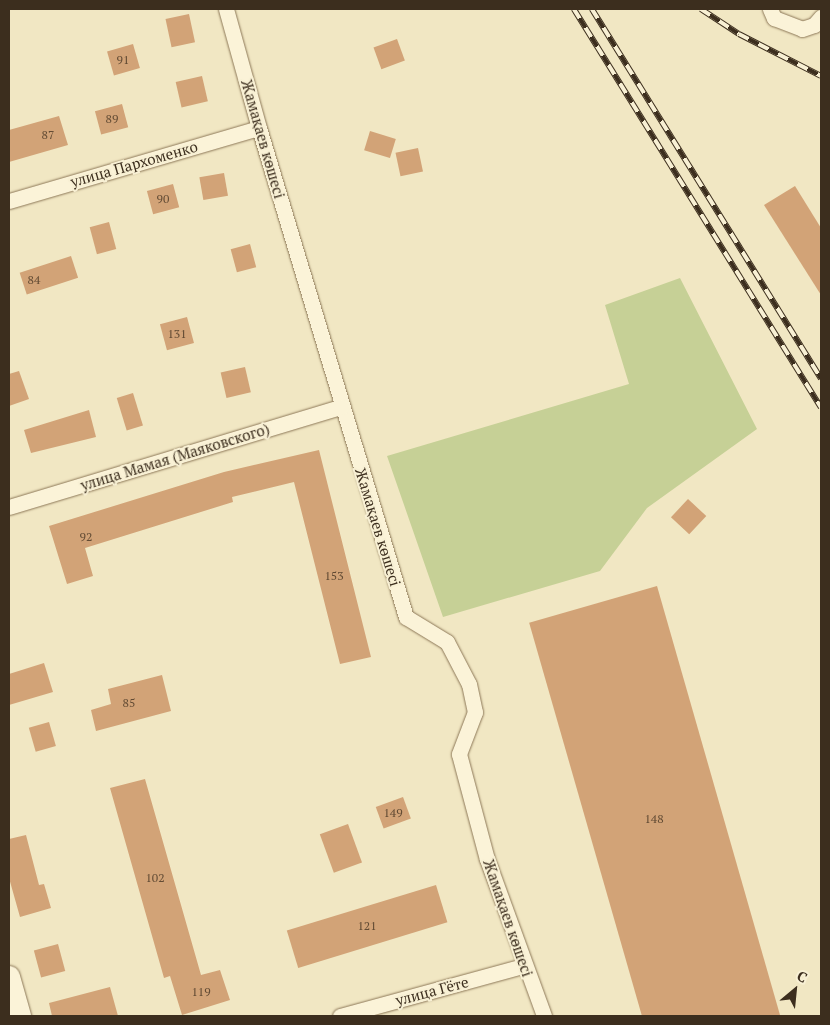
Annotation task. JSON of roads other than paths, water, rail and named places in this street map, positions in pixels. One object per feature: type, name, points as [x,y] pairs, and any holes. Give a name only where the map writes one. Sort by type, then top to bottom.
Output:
[{"type":"main road","points":[[9,977],[20,1016]]},
{"type":"street","name":"Жамақаев көшесі","points":[[226,9],[259,128],[406,617],[447,642],[469,684],[475,712],[459,754],[487,860],[523,966],[544,1016]]},
{"type":"street","points":[[770,9],[774,18],[802,29],[814,25],[821,17]]},
{"type":"street","name":"улица Пархоменко","points":[[9,201],[259,128]]},
{"type":"street","name":"улица Мамая (Маяковского)","points":[[9,507],[342,407]]},
{"type":"street","name":"улица Гёте","points":[[340,1016],[523,966]]},
{"type":"railway","points":[[574,9],[821,408]]},
{"type":"railway","points":[[592,9],[821,379]]},
{"type":"railway","points":[[701,9],[739,34],[821,76]]}]
